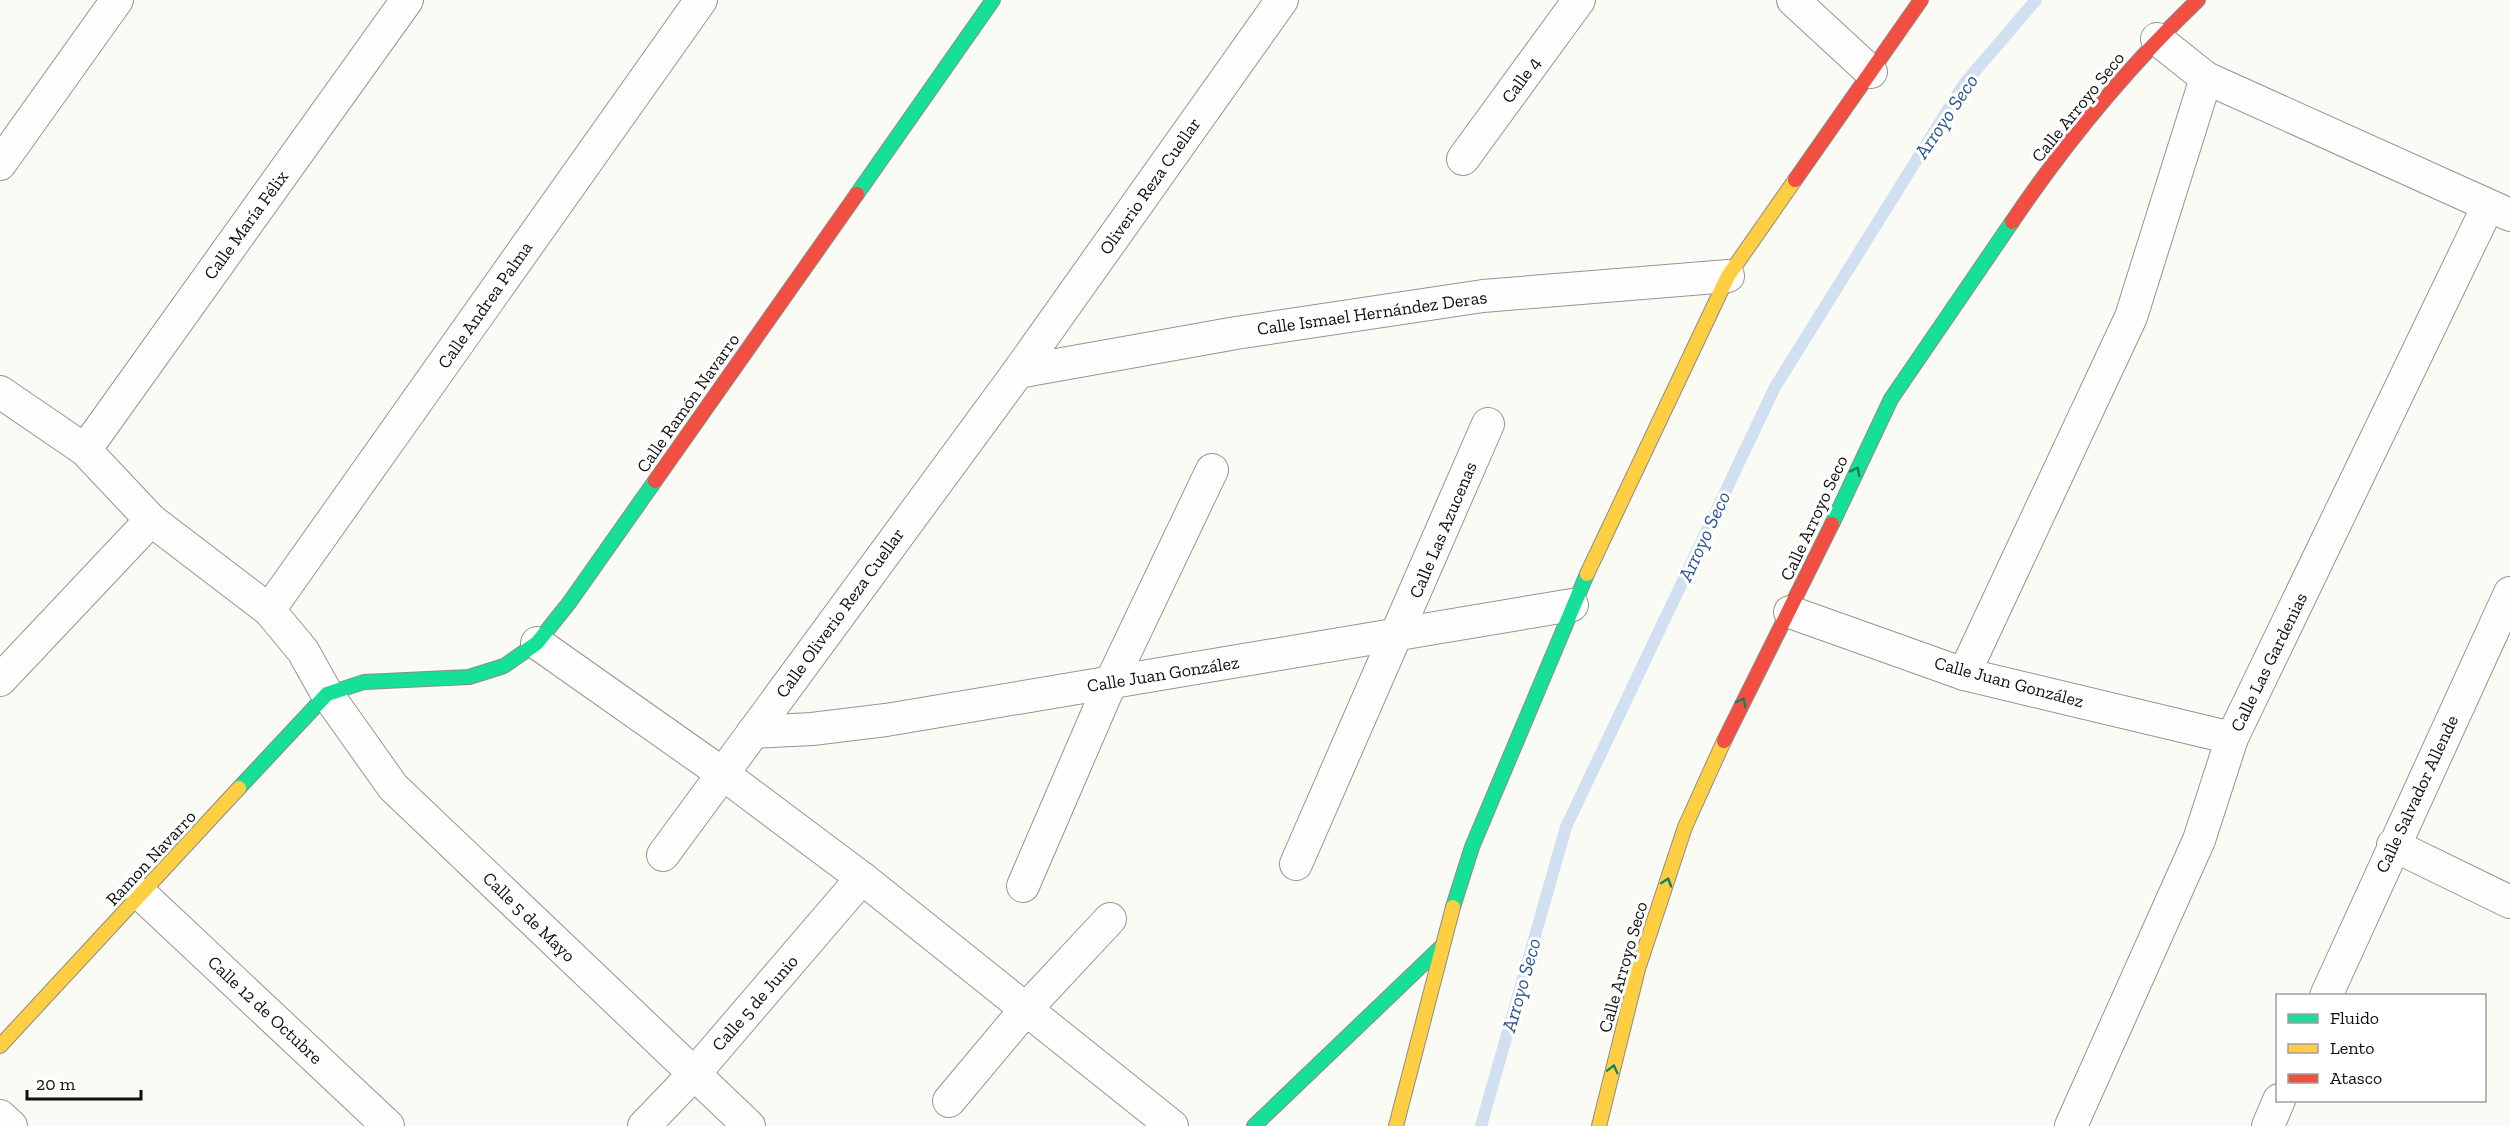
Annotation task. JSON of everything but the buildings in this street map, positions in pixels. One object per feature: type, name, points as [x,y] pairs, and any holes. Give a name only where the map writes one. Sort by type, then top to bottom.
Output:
[{"type":"street","points":[[0,164],[117,0]]},
{"type":"street","name":"Calle María Félix","points":[[85,450],[407,0]]},
{"type":"street","name":"Calle Andrea Palma","points":[[269,610],[701,0]]},
{"type":"street","name":"Calle Ramón Navarro","points":[[327,694],[364,682],[469,678],[504,666],[537,643],[576,594],[993,0]]},
{"type":"street","name":"Oliverio Reza Cuellar","points":[[1017,372],[1282,0]]},
{"type":"street","name":"Calle 4","points":[[1463,159],[1579,0]]},
{"type":"street","points":[[1793,0],[1871,72]]},
{"type":"street","points":[[1396,1126],[1441,947],[1472,846],[1572,605],[1728,276],[1922,0]]},
{"type":"street","name":"Calle Arroyo Seco","points":[[1599,1126],[1638,969],[1685,826],[1737,711],[1790,612],[1891,399],[2024,204],[2095,110],[2157,39],[2198,0]]},
{"type":"street","points":[[2157,39],[2206,78],[2499,210]]},
{"type":"street","points":[[1964,674],[2131,317],[2206,78]]},
{"type":"street","name":"Calle Las Gardenias","points":[[2071,1126],[2199,840],[2232,738],[2499,210]]},
{"type":"street","name":"Calle Ismael Hernández Deras","points":[[1017,372],[1236,333],[1483,296],[1728,276]]},
{"type":"street","name":"Calle Oliverio Reza Cuellar","points":[[663,855],[1017,372]]},
{"type":"street","name":"Calle 5 de Mayo","points":[[0,392],[85,450],[151,520],[269,610],[303,651],[327,694],[393,788],[749,1126]]},
{"type":"street","name":"Calle Las Azucenas","points":[[1296,864],[1488,424]]},
{"type":"street","points":[[1023,886],[1111,682],[1212,470]]},
{"type":"street","points":[[0,680],[151,520]]},
{"type":"street","name":"Calle Salvador Allende","points":[[2327,994],[2510,593]]},
{"type":"street","name":"Calle Juan González","points":[[753,732],[812,729],[886,720],[1572,605]]},
{"type":"street","name":"Calle Juan González","points":[[1790,612],[1964,674],[2232,738]]},
{"type":"street","points":[[537,643],[723,774],[862,878],[1172,1126]]},
{"type":"street","name":"Ramon Navarro","points":[[0,1046],[327,694]]},
{"type":"street","points":[[2393,845],[2510,902]]},
{"type":"street","name":"Calle 5 de Junio","points":[[644,1126],[694,1074],[862,878]]},
{"type":"street","name":"Calle 12 de Octubre","points":[[142,895],[388,1126]]},
{"type":"street","points":[[949,1101],[1026,1009],[1110,919]]},
{"type":"street","points":[[1254,1126],[1441,947]]},
{"type":"street","points":[[2268,1126],[2279,1102]]},
{"type":"street","points":[[0,1116],[11,1126]]},
{"type":"waterway","name":"Arroyo Seco","points":[[1481,1126],[1566,827],[1775,387],[1964,84],[2036,0]]},
{"type":"traffic: fast","points":[[857,194],[993,0]]},
{"type":"traffic: fast","points":[[1832,524],[1891,399],[2012,222]]},
{"type":"traffic: fast","points":[[239,788],[327,694],[364,682],[469,677],[504,666],[537,643],[569,603],[655,481]]},
{"type":"traffic: fast","points":[[1453,907],[1472,847],[1587,574]]},
{"type":"traffic: fast","points":[[1254,1126],[1441,947]]},
{"type":"traffic: slow","points":[[1587,574],[1728,276],[1795,180]]},
{"type":"traffic: slow","points":[[1599,1126],[1638,969],[1685,827],[1724,741]]},
{"type":"traffic: slow","points":[[0,1046],[239,788]]},
{"type":"traffic: slow","points":[[1396,1126],[1453,907]]},
{"type":"traffic: jam","points":[[1795,180],[1921,0]]},
{"type":"traffic: jam","points":[[2012,222],[2099,106],[2172,25],[2198,0]]},
{"type":"traffic: jam","points":[[655,481],[857,194]]},
{"type":"traffic: jam","points":[[1724,741],[1832,524]]}]
